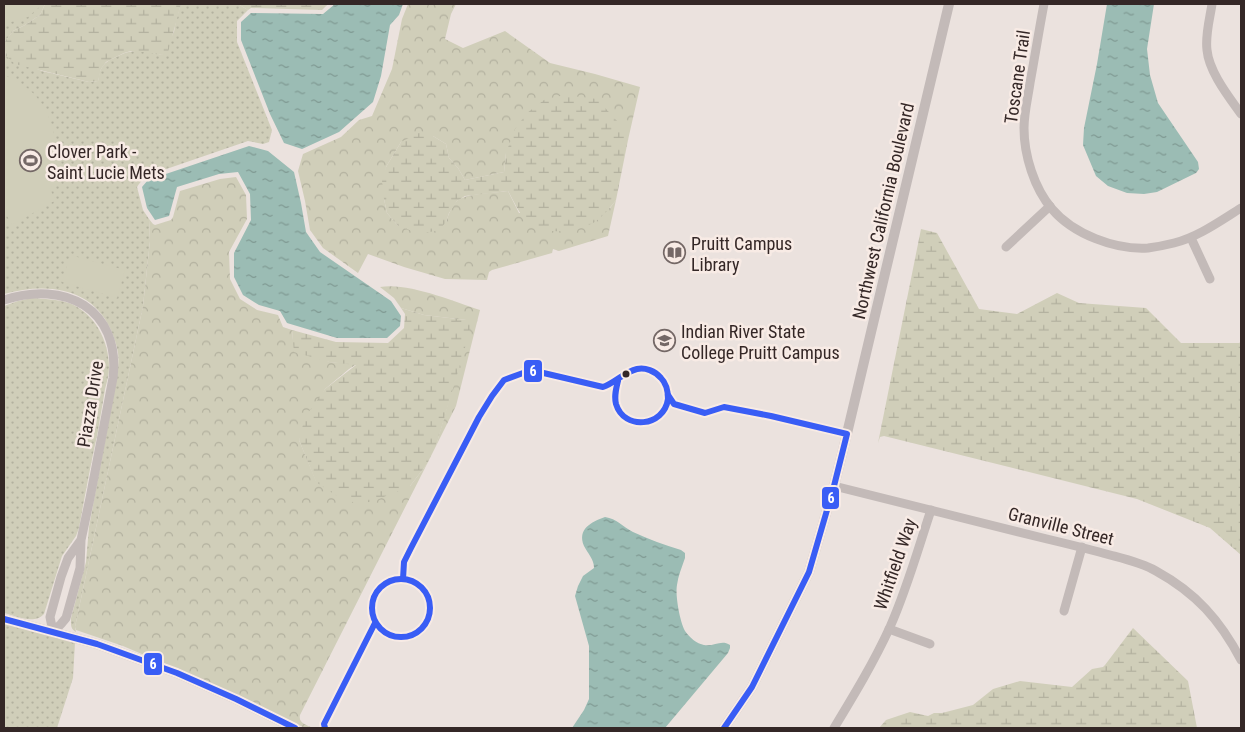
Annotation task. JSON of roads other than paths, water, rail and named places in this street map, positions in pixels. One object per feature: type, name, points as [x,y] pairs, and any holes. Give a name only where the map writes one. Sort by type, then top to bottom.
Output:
[{"type":"street","name":"Northwest California Boulevard","points":[[724,728],[752,687],[809,572],[834,486],[949,4]]},
{"type":"street","name":"Toscane Trail","points":[[1044,4],[1024,126],[1026,150],[1032,172],[1050,206],[1080,232],[1100,241],[1123,246],[1147,248],[1191,238],[1241,208]]},
{"type":"street","points":[[1212,4],[1207,50],[1210,63],[1217,78],[1241,114]]},
{"type":"street","points":[[1006,247],[1050,206]]},
{"type":"street","points":[[1191,238],[1210,279]]},
{"type":"street","name":"Piazza Drive","points":[[4,300],[23,294],[37,293],[70,298],[82,303],[103,324],[110,338],[114,353],[113,378],[81,540],[80,568],[66,618],[53,632]]},
{"type":"street","name":"Granville Street","points":[[834,486],[1082,547],[1130,560],[1154,570],[1175,582],[1200,602],[1218,622],[1241,660]]},
{"type":"street","name":"Whitfield Way","points":[[834,728],[863,679],[889,629],[910,577],[930,510]]},
{"type":"street","name":"Piazza Drive","points":[[53,632],[50,617],[61,577],[68,558],[81,540]]},
{"type":"street","points":[[1064,611],[1082,547]]},
{"type":"street","points":[[4,619],[97,644],[177,673],[295,728]]},
{"type":"street","name":"Whitfield Way","points":[[889,629],[930,644]]},
{"type":"water","points":[[335,4],[403,4],[399,15],[390,25],[381,76],[373,102],[339,132],[302,149],[284,143],[270,114],[241,40],[241,22],[251,13],[323,14]]},
{"type":"water","points":[[1107,4],[1154,4],[1147,49],[1150,75],[1158,103],[1198,162],[1199,169],[1196,173],[1157,192],[1144,194],[1127,193],[1108,186],[1096,176],[1083,145],[1084,128]]},
{"type":"water","points":[[249,146],[268,151],[294,172],[306,232],[320,252],[391,301],[401,316],[400,326],[387,338],[337,338],[287,323],[280,311],[259,305],[243,295],[234,277],[234,253],[251,220],[250,194],[238,172],[219,174],[177,187],[169,216],[155,220],[147,208],[142,187],[148,180]]},
{"type":"water","points":[[605,517],[616,521],[639,535],[685,553],[677,589],[677,602],[683,627],[693,640],[701,644],[727,643],[730,645],[728,653],[665,728],[572,728],[589,699],[589,646],[575,596],[583,576],[594,568],[594,565],[584,546],[582,535],[590,524]]},
{"type":"place","name":"Clover Park - Saint Lucie Mets","points":[[31,161]]},
{"type":"place","name":"Pruitt Campus Library","points":[[675,253]]},
{"type":"place","name":"Indian River State College Pruitt Campus","points":[[665,341]]}]
